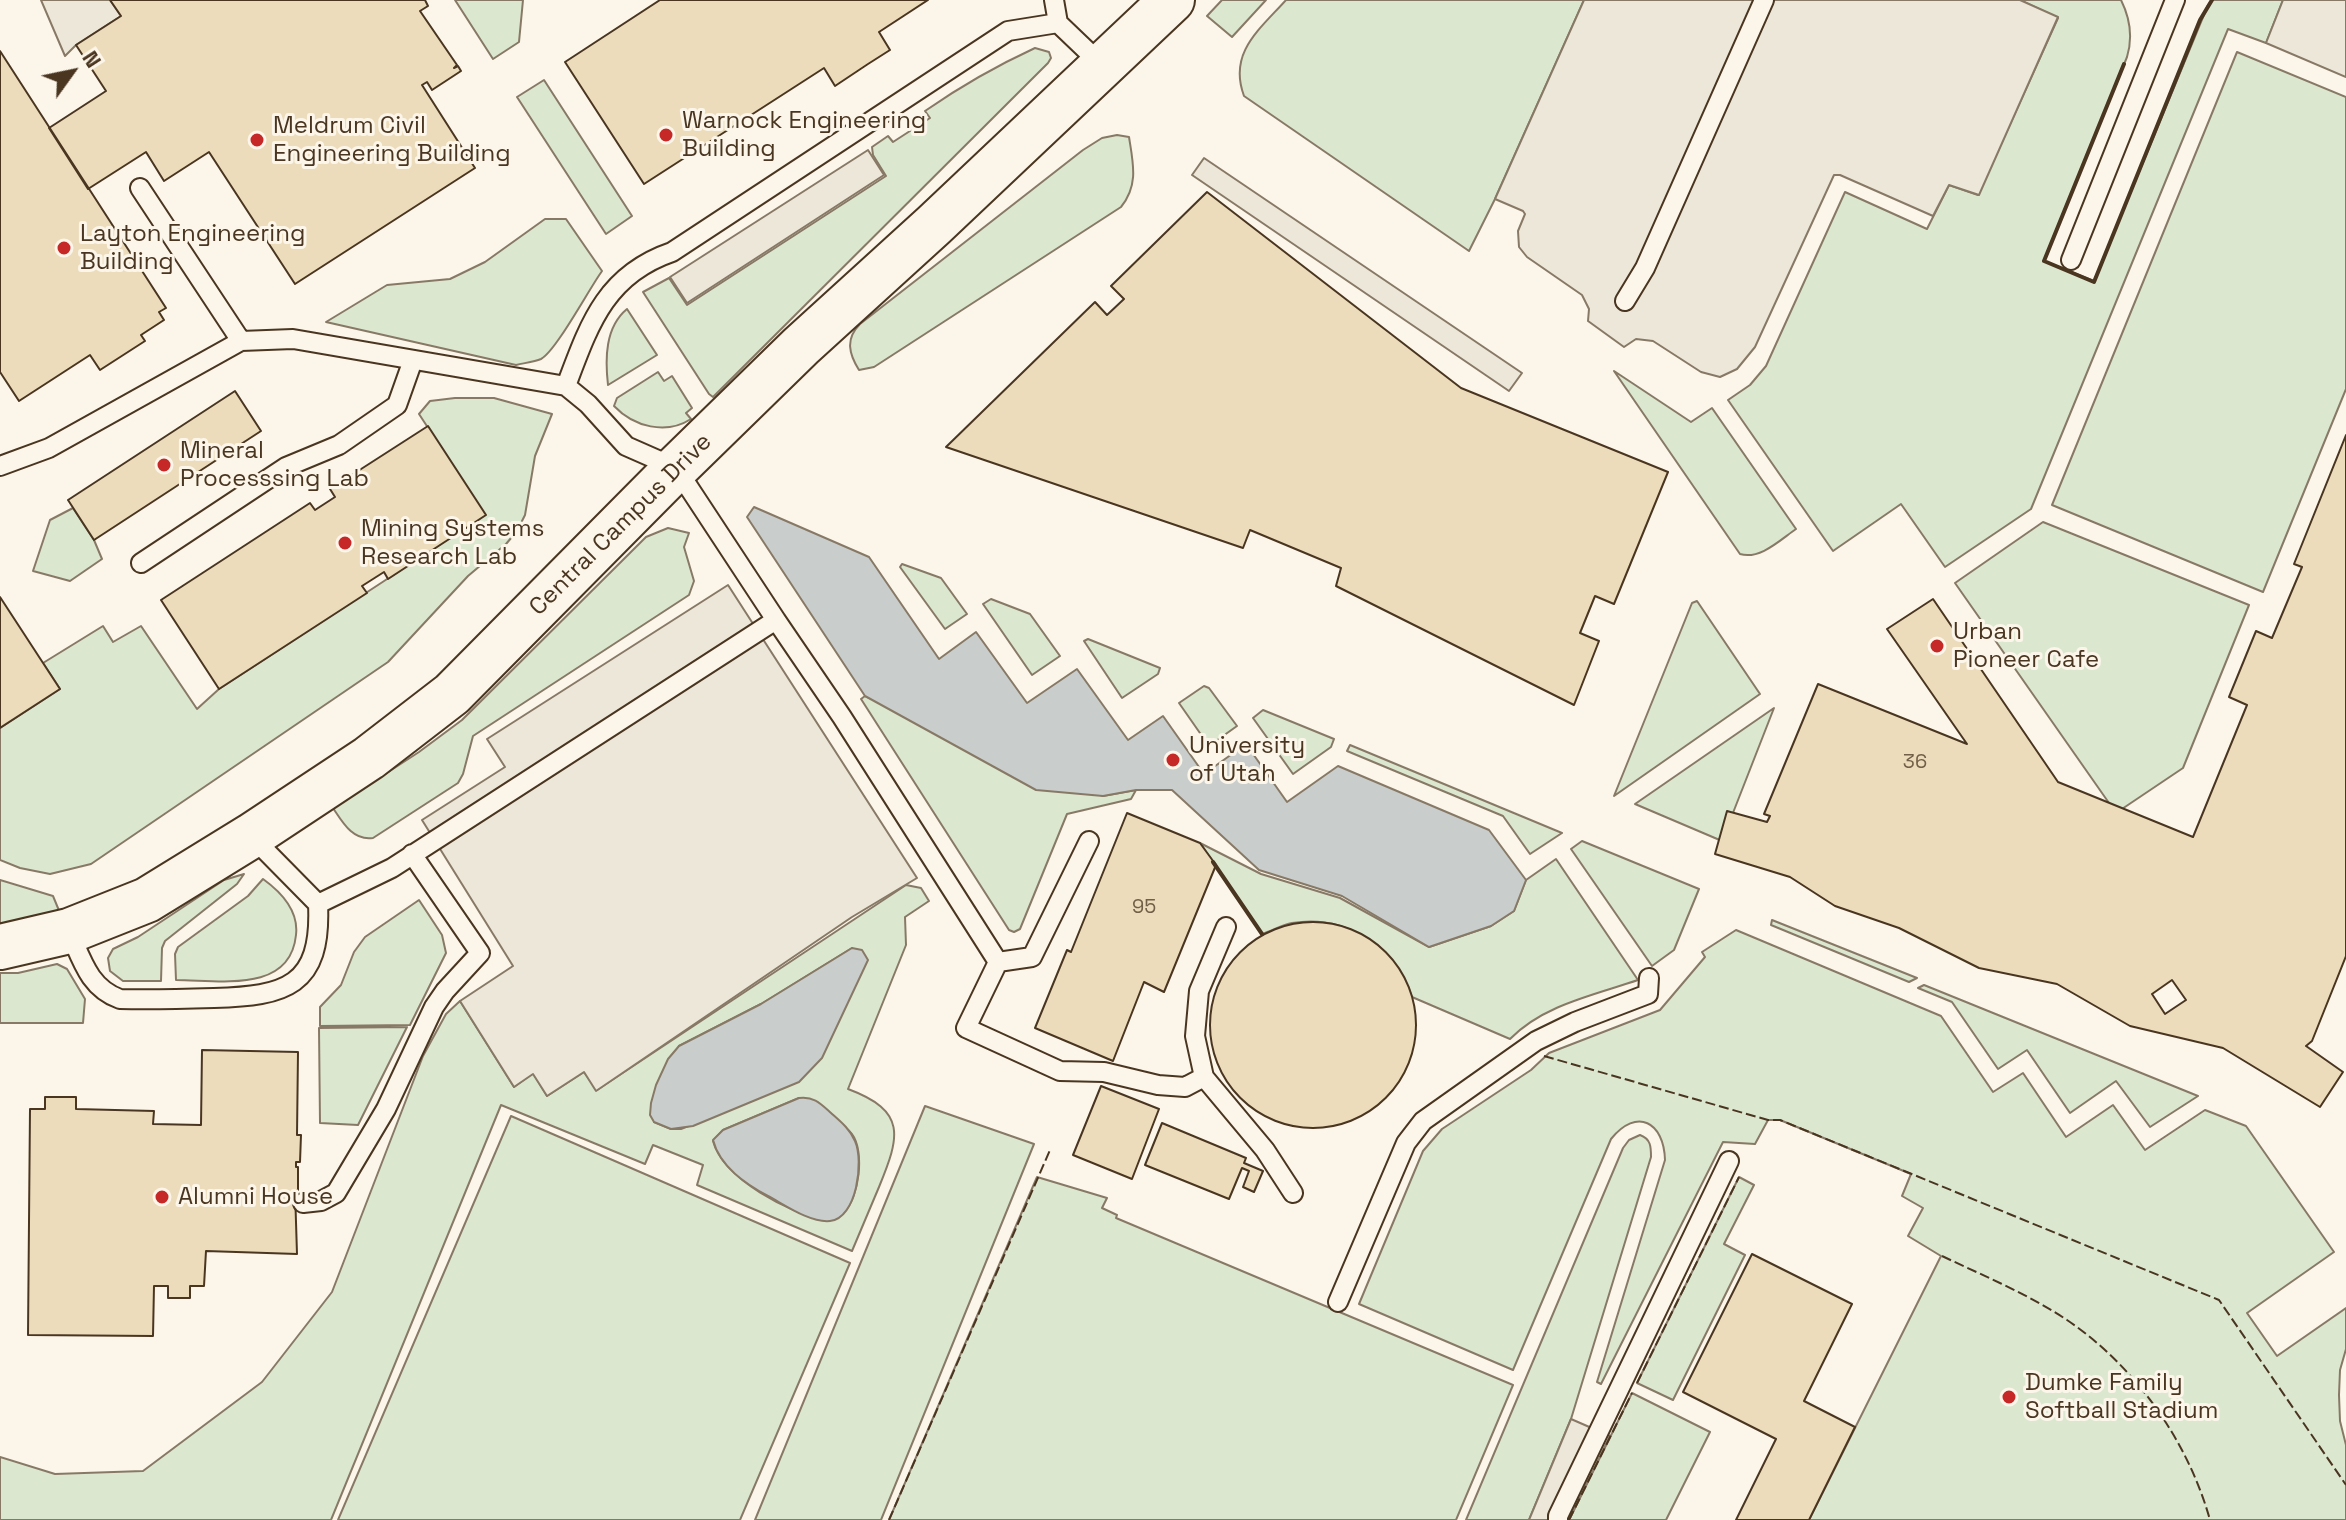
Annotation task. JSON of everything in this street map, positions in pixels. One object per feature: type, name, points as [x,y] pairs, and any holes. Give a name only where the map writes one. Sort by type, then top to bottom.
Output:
[{"type":"street","name":"Central Campus Drive","points":[[0,947],[69,931],[147,900],[369,758],[452,694],[801,346],[1104,67],[1172,0]]},
{"type":"lane","points":[[1054,0],[1058,23],[1104,67]]},
{"type":"lane","points":[[1625,301],[1645,268],[1764,0]]},
{"type":"lane","points":[[2071,260],[2175,0]]},
{"type":"lane","points":[[566,386],[588,326],[602,301],[621,281],[656,258],[672,252],[1008,31],[1058,23]]},
{"type":"lane","points":[[140,188],[241,341]]},
{"type":"lane","points":[[0,466],[49,448],[241,341],[293,339],[566,386],[588,404],[626,446],[676,468],[842,717],[998,962]]},
{"type":"lane","points":[[141,563],[286,467],[339,445],[397,405],[413,360]]},
{"type":"lane","points":[[318,904],[392,868],[776,620]]},
{"type":"lane","points":[[69,931],[95,985],[106,994],[120,999],[258,997],[287,986],[306,970],[316,943],[318,904],[251,836]]},
{"type":"lane","points":[[998,962],[1032,957],[1089,841]]},
{"type":"lane","points":[[303,1203],[321,1201],[336,1193],[386,1109],[434,1007],[480,953],[412,854]]},
{"type":"lane","points":[[1226,927],[1199,991],[1195,1036],[1204,1077],[1265,1150],[1293,1193]]},
{"type":"lane","points":[[998,962],[966,1028],[1060,1071],[1104,1072],[1158,1085],[1185,1087],[1204,1077]]},
{"type":"lane","points":[[1338,1302],[1406,1143],[1423,1121],[1536,1041],[1575,1022],[1648,994],[1649,978]]},
{"type":"lane","points":[[1558,1520],[1729,1161]]},
{"type":"green space","points":[[455,0],[523,0],[519,42],[493,59]]},
{"type":"green space","points":[[1222,0],[1266,0],[1232,37],[1207,16]]},
{"type":"green space","points":[[1286,0],[1584,0],[1469,251],[1244,96],[1240,81],[1243,55],[1257,32]]},
{"type":"green space","points":[[2020,0],[2121,0],[2127,14],[2130,42],[2127,57],[2044,261],[2094,281],[2208,5],[2212,0],[2283,0],[2266,43],[2228,29],[2031,509],[1945,567],[1901,504],[1833,551],[1728,400],[1750,385],[1766,366],[1845,192],[1927,229],[1949,185],[1978,195],[2058,18]]},
{"type":"green space","points":[[1035,48],[1049,52],[1051,58],[1048,63],[713,397],[709,394],[643,292],[669,278],[687,305],[886,176],[873,155],[872,147],[888,136],[893,142],[930,118],[925,111],[938,102]]},
{"type":"green space","points":[[2237,52],[2346,97],[2346,389],[2263,592],[2052,505]]},
{"type":"green space","points":[[544,80],[632,216],[606,234],[517,97]]},
{"type":"green space","points":[[1117,135],[1129,137],[1133,165],[1130,190],[1121,207],[874,367],[859,370],[850,341],[860,324],[1083,150],[1102,138]]},
{"type":"green space","points":[[545,219],[566,219],[602,271],[563,332],[541,359],[516,365],[326,322],[387,285],[450,279],[485,262]]},
{"type":"green space","points":[[627,309],[657,355],[608,385],[608,344],[614,325]]},
{"type":"green space","points":[[1614,371],[1691,422],[1712,408],[1796,529],[1762,552],[1740,554]]},
{"type":"green space","points":[[658,372],[664,381],[672,376],[692,408],[686,413],[691,419],[671,427],[651,426],[631,419],[614,406],[617,398]]},
{"type":"green space","points":[[494,398],[552,414],[535,456],[525,515],[506,544],[468,576],[388,662],[91,864],[50,874],[0,860],[0,728],[60,689],[43,663],[103,626],[113,642],[141,626],[197,709],[219,689],[485,515],[419,414],[430,401]]},
{"type":"green space","points":[[73,508],[94,540],[102,559],[70,581],[33,571],[50,520]]},
{"type":"green space","points":[[2043,522],[2249,605],[2183,768],[2116,813],[1955,583]]},
{"type":"green space","points":[[668,528],[689,533],[684,547],[694,581],[689,595],[473,736],[458,783],[373,838],[360,837],[349,830],[333,808],[462,720],[646,537]]},
{"type":"green space","points":[[902,564],[941,578],[967,614],[945,629],[900,567]]},
{"type":"green space","points":[[991,599],[1030,614],[1060,656],[1032,675],[983,604]]},
{"type":"green space","points":[[1697,601],[1760,694],[1614,796],[1692,603]]},
{"type":"green space","points":[[1088,639],[1160,668],[1158,674],[1122,698],[1084,641]]},
{"type":"green space","points":[[1204,686],[1209,688],[1237,726],[1209,746],[1179,703]]},
{"type":"green space","points":[[865,696],[1103,796],[1136,790],[1131,799],[1067,814],[1020,929],[1014,932],[1009,930],[861,699]]},
{"type":"green space","points":[[1774,708],[1722,841],[1635,804]]},
{"type":"green space","points":[[1263,710],[1334,739],[1331,747],[1293,774],[1253,718]]},
{"type":"green space","points":[[1350,745],[1562,833],[1530,854],[1503,816],[1347,751]]},
{"type":"green space","points":[[1582,841],[1699,889],[1674,950],[1652,966],[1571,849]]},
{"type":"green space","points":[[1200,843],[1261,874],[1340,898],[1429,947],[1491,926],[1514,911],[1526,880],[1556,859],[1638,980],[1553,1009],[1523,1027],[1510,1039],[1412,997],[1394,963],[1381,949],[1349,929],[1312,922],[1288,924],[1262,934]]},
{"type":"green space","points":[[244,874],[237,884],[165,941],[161,981],[123,981],[110,971],[108,958],[113,949],[138,937],[224,880]]},
{"type":"green space","points":[[263,879],[282,896],[295,918],[296,935],[291,954],[281,967],[250,980],[176,980],[175,954],[178,947],[248,896]]},
{"type":"green space","points":[[0,880],[53,896],[60,913],[0,928]]},
{"type":"green space","points":[[906,885],[921,888],[929,901],[905,917],[906,945],[848,1089],[881,1106],[894,1127],[886,1169],[852,1251],[697,1185],[703,1165],[653,1145],[645,1164],[501,1105],[331,1520],[0,1520],[0,1457],[55,1474],[143,1471],[262,1382],[332,1292],[423,1056],[446,1014],[460,1001],[514,1087],[533,1073],[547,1096],[584,1072],[597,1090]],"holes":[[[852,948],[759,1098],[681,1129],[671,1129],[654,1122],[679,1046],[761,1004]],[[799,1098],[847,1129],[856,1142],[859,1163],[853,1197],[844,1212],[827,1221],[795,1211],[760,1193],[730,1169],[713,1141],[723,1130]]]},
{"type":"green space","points":[[419,900],[442,935],[446,953],[410,1025],[320,1026],[320,1007],[341,985],[354,952],[365,937]]},
{"type":"green space","points":[[1772,920],[1917,978],[1909,982],[1771,925]]},
{"type":"green space","points":[[1736,930],[1941,1016],[1993,1092],[2023,1073],[2066,1137],[2113,1105],[2145,1150],[2205,1110],[2246,1126],[2334,1252],[2247,1313],[2277,1356],[2346,1308],[2346,1349],[2340,1370],[2339,1395],[2340,1421],[2346,1445],[2346,1520],[1809,1520],[1941,1256],[1908,1236],[1923,1208],[1902,1196],[1911,1174],[1780,1120],[1768,1120],[1755,1144],[1723,1142],[1601,1384],[1597,1382],[1665,1160],[1660,1136],[1647,1123],[1630,1123],[1611,1139],[1513,1370],[1359,1304],[1423,1151],[1442,1129],[1531,1070],[1549,1053],[1660,1010],[1705,957],[1702,952]]},
{"type":"green space","points":[[57,964],[67,969],[85,999],[83,1023],[0,1023],[0,973],[18,973]]},
{"type":"green space","points":[[1924,985],[2198,1096],[2150,1127],[2116,1081],[2070,1113],[2027,1050],[1998,1069],[1952,1002],[1918,988]]},
{"type":"green space","points":[[407,1027],[358,1125],[320,1123],[319,1028]]},
{"type":"green space","points":[[925,1106],[1034,1144],[881,1520],[755,1520]]},
{"type":"green space","points":[[511,1116],[850,1263],[740,1520],[338,1520]]},
{"type":"green space","points":[[1640,1135],[1648,1141],[1651,1157],[1571,1419],[1529,1520],[1466,1520],[1623,1148],[1629,1140]]},
{"type":"green space","points":[[1037,1177],[1107,1198],[1102,1208],[1117,1215],[1116,1218],[1513,1385],[1456,1520],[889,1520]]},
{"type":"green space","points":[[1739,1177],[1754,1185],[1724,1244],[1745,1255],[1673,1400],[1637,1383]]},
{"type":"green space","points":[[1632,1393],[1710,1432],[1666,1520],[1569,1520]]},
{"type":"shaded area","points":[[41,0],[110,0],[121,16],[76,45],[65,56]]},
{"type":"shaded area","points":[[1584,0],[2020,0],[2058,17],[1979,195],[1949,185],[1933,216],[1834,175],[1755,347],[1737,369],[1720,377],[1701,372],[1653,341],[1636,339],[1624,347],[1588,321],[1589,309],[1582,295],[1527,257],[1519,247],[1518,231],[1525,214],[1523,211],[1495,199]]},
{"type":"shaded area","points":[[2283,0],[2346,0],[2346,77],[2266,43]]},
{"type":"shaded area","points":[[868,150],[884,175],[687,303],[670,277]]},
{"type":"shaded area","points":[[1204,158],[1522,373],[1509,391],[1192,175]]},
{"type":"shaded area","points":[[754,507],[869,557],[939,659],[976,632],[1027,703],[1077,669],[1128,740],[1163,716],[1204,774],[1246,744],[1287,802],[1338,766],[1489,830],[1526,880],[1514,911],[1491,926],[1429,947],[1342,896],[1259,870],[1172,790],[1136,790],[1103,796],[1036,790],[865,696],[747,517]]},
{"type":"shaded area","points":[[728,585],[917,878],[852,917],[596,1091],[584,1072],[547,1096],[533,1074],[514,1087],[460,1001],[513,966],[422,820],[505,767],[487,739]]},
{"type":"shaded area","points":[[852,948],[862,950],[868,960],[822,1058],[799,1082],[693,1126],[671,1129],[654,1122],[650,1115],[656,1085],[668,1059],[679,1046],[761,1004]]},
{"type":"shaded area","points":[[799,1098],[813,1099],[824,1107],[848,1129],[858,1150],[858,1174],[852,1200],[839,1218],[830,1221],[806,1216],[751,1186],[721,1158],[713,1140],[723,1130]]},
{"type":"shaded area","points":[[1571,1419],[1610,1436],[1569,1520],[1529,1520]]},
{"type":"building","name":"Meldrum Civil Engineering Building","points":[[110,0],[425,0],[428,6],[420,11],[457,65],[454,68],[458,66],[461,71],[432,90],[427,82],[422,85],[475,168],[295,284],[209,152],[164,181],[146,152],[88,189],[49,128],[106,91],[76,45],[121,16]]},
{"type":"building","name":"Warnock Engineering Building","points":[[660,0],[928,0],[879,32],[890,50],[835,86],[824,68],[644,184],[565,62]]},
{"type":"building","name":"Layton Engineering Building","points":[[0,51],[166,308],[159,312],[164,320],[141,335],[145,341],[100,370],[90,355],[19,401],[0,372]]},
{"type":"building","points":[[1207,192],[1461,388],[1668,472],[1614,604],[1595,596],[1580,633],[1599,641],[1574,705],[1336,586],[1341,568],[1250,530],[1243,548],[946,447],[1095,302],[1107,315],[1124,299],[1111,286]]},
{"type":"building","name":"Mineral Processsing Lab","points":[[235,391],[261,431],[94,540],[68,500]]},
{"type":"building","name":"Mining Systems Research Lab","points":[[428,426],[486,515],[388,579],[384,572],[362,586],[367,593],[219,689],[161,600],[310,503],[315,510],[335,497],[330,489]]},
{"type":"building","points":[[2346,435],[2346,956],[2312,1041],[2306,1046],[2343,1072],[2320,1107],[2223,1048],[2130,1026],[2057,984],[1979,968],[1899,928],[1835,906],[1790,877],[1715,854],[1727,811],[1767,822],[1770,816],[1764,814],[1818,684],[1967,744],[1887,629],[1933,599],[2058,782],[2193,837],[2247,705],[2229,697],[2256,631],[2272,638],[2302,567],[2294,564]],"holes":[[[2172,980],[2186,1000],[2165,1014],[2152,994]]]},
{"type":"building","points":[[0,597],[60,689],[0,728]]},
{"type":"building","points":[[1127,813],[1200,843],[1216,865],[1164,992],[1144,982],[1113,1061],[1035,1028],[1067,950],[1071,952]]},
{"type":"building","points":[[1313,922],[1352,930],[1386,952],[1408,986],[1416,1025],[1408,1064],[1386,1098],[1352,1120],[1313,1128],[1274,1120],[1240,1098],[1218,1064],[1210,1025],[1218,986],[1240,952],[1274,930]]},
{"type":"building","name":"Alumni House","points":[[202,1050],[298,1052],[297,1135],[301,1135],[300,1162],[296,1162],[298,1190],[295,1190],[297,1254],[206,1251],[204,1286],[190,1286],[190,1298],[168,1298],[168,1286],[154,1286],[153,1336],[28,1335],[30,1109],[45,1109],[45,1097],[76,1097],[76,1109],[154,1111],[153,1124],[201,1125]]},
{"type":"building","points":[[1101,1086],[1159,1109],[1132,1179],[1073,1155]]},
{"type":"building","points":[[1162,1123],[1246,1158],[1244,1163],[1263,1171],[1254,1192],[1243,1187],[1249,1171],[1242,1168],[1229,1199],[1145,1165]]},
{"type":"building","points":[[1752,1254],[1852,1304],[1804,1401],[1855,1427],[1809,1520],[1736,1520],[1776,1439],[1683,1392]]},
{"type":"fence","points":[[1544,1056],[1768,1120],[1780,1120],[2219,1300],[2346,1485]]},
{"type":"fence","points":[[889,1520],[1050,1150]]},
{"type":"fence","points":[[1637,1383],[1739,1177]]},
{"type":"fence","points":[[1942,1256],[2006,1286],[2067,1320],[2115,1360],[2156,1408],[2173,1434],[2188,1462],[2210,1520]]},
{"type":"fence","points":[[1569,1520],[1632,1393]]},
{"type":"wall","points":[[2124,64],[2044,261],[2094,282],[2200,20],[2212,0]]},
{"type":"wall","points":[[1213,862],[1262,934]]},
{"type":"place","name":"Warnock Engineering Building","points":[[666,135]]},
{"type":"place","name":"Meldrum Civil Engineering Building","points":[[257,140]]},
{"type":"place","name":"Layton Engineering Building","points":[[64,248]]},
{"type":"place","name":"Mineral Processsing Lab","points":[[164,465]]},
{"type":"place","name":"Mining Systems Research Lab","points":[[345,543]]},
{"type":"place","name":"Urban Pioneer Cafe","points":[[1937,646]]},
{"type":"place","name":"University of Utah","points":[[1173,760]]},
{"type":"place","name":"Alumni House","points":[[162,1197]]},
{"type":"place","name":"Dumke Family Softball Stadium","points":[[2009,1397]]}]
